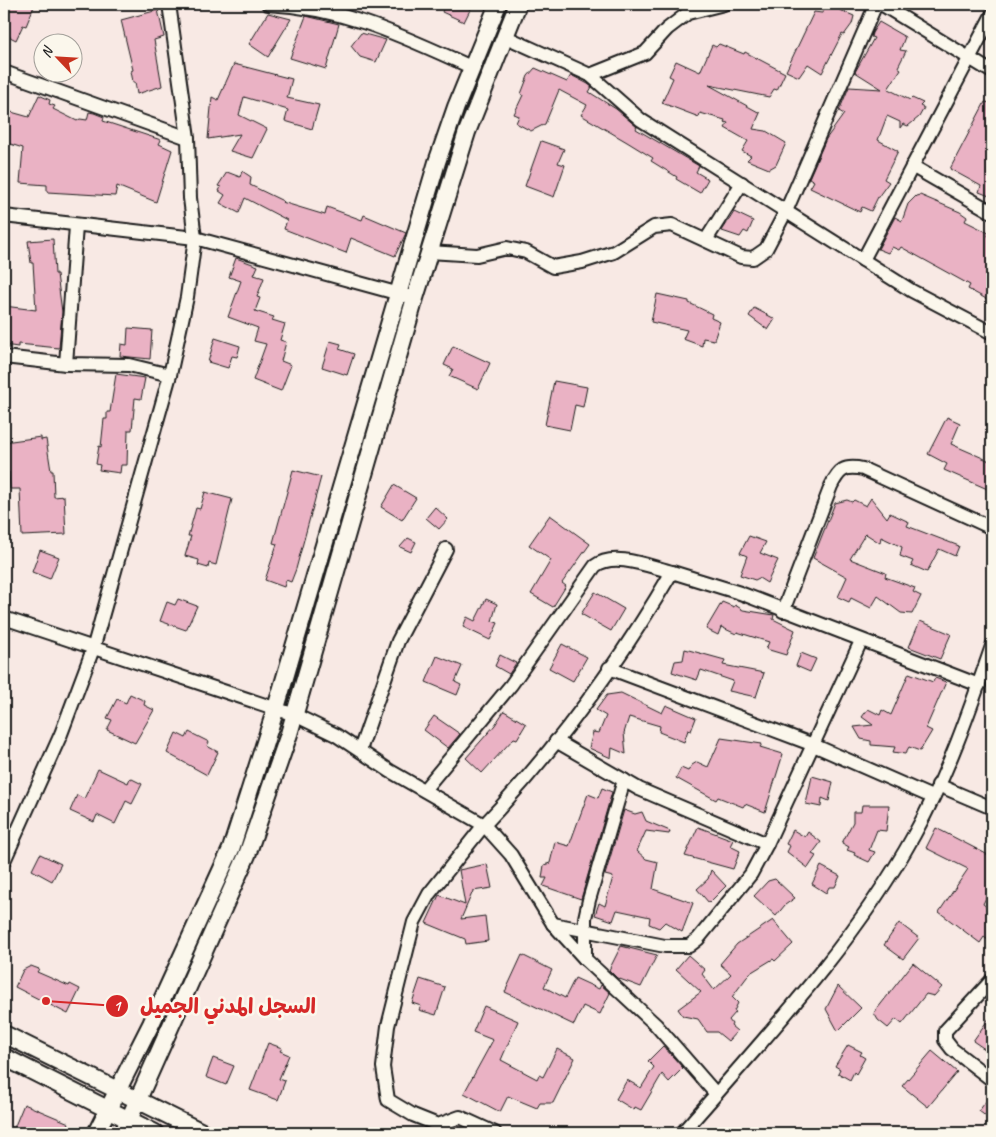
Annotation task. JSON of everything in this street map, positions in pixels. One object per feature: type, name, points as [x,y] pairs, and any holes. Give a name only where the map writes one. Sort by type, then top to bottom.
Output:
[{"type":"street","points":[[4,861],[61,734],[93,648],[170,375],[186,297],[195,238],[190,198],[188,138],[169,4]]},
{"type":"street","points":[[268,4],[307,5],[337,13],[365,22],[472,67]]},
{"type":"street","points":[[96,1133],[151,1024],[231,849],[276,708],[437,162],[472,67],[498,4]]},
{"type":"street","points":[[126,1127],[247,855],[295,715],[415,298],[467,132],[518,4]]},
{"type":"street","points":[[590,75],[645,53],[667,29],[688,13],[724,4]]},
{"type":"street","points":[[429,252],[477,255],[507,248],[526,252],[553,267],[582,262],[614,252],[654,227],[672,225],[741,257],[754,258],[766,249],[786,211],[876,4]]},
{"type":"street","points":[[881,4],[992,72]]},
{"type":"street","points":[[863,260],[992,15]]},
{"type":"street","points":[[504,36],[590,75],[641,120],[912,291],[992,333]]},
{"type":"street","points":[[4,72],[188,138]]},
{"type":"street","points":[[912,166],[992,212]]},
{"type":"street","points":[[706,240],[742,183]]},
{"type":"street","points":[[4,216],[76,226],[195,238],[415,298]]},
{"type":"street","points":[[66,364],[76,226]]},
{"type":"street","points":[[4,357],[66,364],[129,365],[170,375]]},
{"type":"street","points":[[783,611],[831,486],[839,474],[851,466],[863,468],[992,528]]},
{"type":"street","points":[[360,750],[398,641],[446,549]]},
{"type":"street","points":[[424,790],[511,685],[595,566],[600,562],[621,560],[672,572],[740,593],[979,685]]},
{"type":"street","points":[[495,1133],[460,1117],[438,1125],[413,1115],[388,1100],[383,1067],[388,1026],[414,922],[428,894],[556,741],[609,668],[672,572]]},
{"type":"street","points":[[4,618],[295,715],[328,730],[484,825],[511,855],[553,924],[585,959],[656,1025],[716,1094]]},
{"type":"street","points":[[553,924],[665,946],[689,946],[698,939],[740,888],[768,844],[811,744],[861,641]]},
{"type":"street","points":[[682,1133],[846,940],[884,886],[914,835],[938,785],[979,685],[992,646]]},
{"type":"street","points":[[609,668],[811,744],[932,798]]},
{"type":"street","points":[[556,741],[624,780],[674,805],[768,844]]},
{"type":"street","points":[[585,959],[585,918],[624,780]]},
{"type":"street","points":[[938,785],[992,808]]},
{"type":"street","points":[[992,980],[946,1031],[945,1040],[952,1049],[992,1080]]},
{"type":"street","points":[[4,1034],[204,1133]]},
{"type":"street","points":[[4,1057],[107,1110],[126,1127],[155,1133]]},
{"type":"building","points":[[4,4],[35,4],[26,26],[23,25],[16,40],[4,34]]},
{"type":"building","points":[[445,4],[473,4],[464,22],[442,12]]},
{"type":"building","points":[[826,4],[854,16],[852,24],[844,35],[842,34],[822,73],[808,64],[799,77],[786,71],[814,12],[822,13]]},
{"type":"building","points":[[158,10],[164,37],[154,40],[162,86],[137,94],[121,20]]},
{"type":"building","points":[[268,13],[291,19],[268,57],[249,44]]},
{"type":"building","points":[[306,16],[339,24],[326,69],[290,58]]},
{"type":"building","points":[[879,22],[905,37],[900,50],[906,51],[898,67],[901,69],[888,89],[910,100],[912,98],[923,103],[920,106],[924,108],[919,117],[908,126],[903,124],[900,128],[900,122],[887,116],[878,140],[898,151],[884,179],[889,182],[871,211],[862,207],[860,212],[810,188],[814,181],[809,178],[826,139],[844,114],[839,111],[849,87],[882,89],[855,72],[874,38],[871,37],[872,33]]},
{"type":"building","points":[[361,33],[386,40],[376,62],[360,57],[351,46]]},
{"type":"building","points":[[719,44],[744,54],[745,52],[785,73],[777,90],[774,89],[769,97],[709,85],[760,113],[753,129],[766,131],[786,143],[776,165],[769,169],[747,160],[751,156],[742,151],[748,141],[725,128],[728,123],[724,122],[725,120],[700,113],[699,117],[662,103],[673,78],[669,76],[676,61],[700,72],[712,45],[716,47]]},
{"type":"building","points":[[234,64],[292,79],[287,98],[319,105],[312,129],[285,121],[288,110],[244,97],[239,115],[267,129],[253,158],[230,151],[240,134],[208,139],[212,97],[218,100]]},
{"type":"building","points":[[535,68],[567,82],[571,75],[588,84],[592,87],[589,92],[616,109],[637,127],[636,129],[699,166],[696,172],[708,179],[700,193],[651,161],[653,158],[581,115],[587,105],[559,90],[545,124],[531,131],[516,123],[519,116],[514,114],[523,95],[521,94],[528,76]]},
{"type":"building","points":[[39,95],[50,100],[49,104],[55,106],[53,109],[77,121],[80,119],[87,120],[89,112],[94,113],[104,117],[103,121],[161,140],[159,144],[172,150],[156,202],[117,186],[115,196],[47,192],[47,185],[20,183],[23,148],[4,142],[4,110],[29,117]]},
{"type":"building","points":[[985,102],[992,103],[992,197],[979,192],[981,186],[950,169]]},
{"type":"building","points":[[541,141],[564,149],[558,163],[565,165],[554,197],[525,186]]},
{"type":"building","points":[[242,171],[251,177],[250,185],[282,202],[325,215],[327,207],[362,220],[364,215],[406,233],[395,256],[351,238],[346,253],[284,229],[287,220],[245,198],[239,213],[220,203],[225,195],[219,191],[221,187],[218,186],[227,172],[240,177]]},
{"type":"building","points":[[920,195],[960,212],[967,217],[965,221],[989,233],[988,236],[992,239],[992,302],[968,289],[970,285],[901,247],[899,250],[892,247],[888,253],[878,249],[895,217],[902,221],[908,204],[916,196]]},
{"type":"building","points":[[734,212],[753,221],[748,233],[744,231],[740,237],[722,231]]},
{"type":"building","points":[[53,239],[55,274],[57,274],[62,312],[59,348],[18,344],[18,347],[4,345],[4,306],[36,310],[33,263],[31,263],[28,241]]},
{"type":"building","points":[[236,258],[258,266],[254,275],[264,278],[257,297],[260,298],[255,311],[274,317],[272,320],[285,324],[280,340],[286,342],[281,361],[291,365],[281,391],[253,380],[266,344],[254,341],[258,328],[228,317],[241,281],[229,277]]},
{"type":"building","points":[[657,294],[689,301],[689,303],[712,314],[711,318],[720,322],[714,340],[703,338],[702,346],[683,339],[687,330],[651,322]]},
{"type":"building","points":[[754,308],[775,319],[768,330],[749,316]]},
{"type":"building","points":[[128,328],[152,330],[150,359],[120,356],[121,344],[127,345]]},
{"type":"building","points":[[215,338],[240,346],[237,357],[232,356],[228,368],[208,362]]},
{"type":"building","points":[[330,341],[341,344],[339,349],[354,354],[347,375],[322,367]]},
{"type":"building","points":[[453,346],[490,363],[478,389],[449,376],[453,369],[444,365]]},
{"type":"building","points":[[116,374],[145,378],[141,399],[135,398],[132,430],[128,430],[127,465],[121,465],[120,473],[99,470],[100,465],[96,464],[99,446],[101,447],[104,419],[107,419],[107,412],[110,412]]},
{"type":"building","points":[[554,381],[587,387],[583,407],[575,405],[570,430],[545,425]]},
{"type":"building","points":[[947,417],[960,423],[951,444],[992,462],[992,491],[944,470],[947,464],[928,454]]},
{"type":"building","points":[[41,437],[41,440],[46,439],[51,471],[53,471],[54,497],[64,496],[66,534],[22,536],[20,489],[10,489],[9,472],[4,472],[4,442]]},
{"type":"building","points":[[293,470],[321,477],[296,569],[291,582],[286,580],[284,587],[265,580],[277,544],[273,543]]},
{"type":"building","points":[[394,485],[416,498],[402,520],[381,507]]},
{"type":"building","points":[[205,492],[232,499],[216,565],[209,563],[208,568],[198,565],[199,560],[185,556],[191,536],[188,536],[196,508],[200,509]]},
{"type":"building","points":[[871,498],[887,518],[890,513],[909,522],[907,526],[959,546],[955,556],[939,549],[927,572],[911,565],[913,561],[900,556],[902,547],[881,537],[880,543],[866,534],[864,536],[850,559],[886,573],[885,577],[915,588],[913,592],[921,596],[912,614],[901,613],[878,596],[871,608],[851,598],[849,602],[838,597],[847,577],[813,558],[835,503],[847,500],[852,502],[854,500],[866,506]]},
{"type":"building","points":[[435,507],[448,519],[439,529],[426,518]]},
{"type":"building","points":[[550,515],[590,544],[562,583],[566,586],[553,607],[531,594],[551,560],[529,545]]},
{"type":"building","points":[[749,536],[766,542],[760,553],[778,560],[767,583],[759,578],[755,580],[740,575],[747,556],[740,553]]},
{"type":"building","points":[[408,538],[416,542],[411,552],[400,547]]},
{"type":"building","points":[[40,550],[59,557],[50,579],[32,572]]},
{"type":"building","points":[[595,592],[624,609],[611,631],[581,614]]},
{"type":"building","points":[[178,599],[197,606],[186,630],[160,621],[167,602],[175,605]]},
{"type":"building","points":[[486,599],[497,604],[492,621],[498,623],[490,640],[463,627],[467,617],[475,621]]},
{"type":"building","points":[[722,602],[734,607],[735,605],[743,610],[774,615],[773,619],[795,630],[786,655],[766,649],[769,642],[737,632],[736,634],[721,627],[718,635],[706,629]]},
{"type":"building","points":[[920,621],[951,634],[940,659],[909,647]]},
{"type":"building","points":[[562,644],[587,657],[573,681],[549,668]]},
{"type":"building","points":[[685,649],[725,660],[723,665],[764,673],[756,697],[729,691],[733,681],[701,670],[697,680],[672,672],[675,661],[683,660]]},
{"type":"building","points":[[801,653],[816,659],[810,672],[796,666]]},
{"type":"building","points":[[500,655],[516,663],[509,674],[495,666]]},
{"type":"building","points":[[437,656],[462,666],[455,682],[461,685],[457,695],[426,682]]},
{"type":"building","points":[[909,673],[933,682],[935,678],[946,682],[926,728],[932,731],[920,751],[909,747],[905,754],[893,752],[895,747],[871,745],[871,741],[861,739],[854,727],[873,725],[862,717],[868,709],[880,715],[882,710],[891,715]]},
{"type":"building","points":[[621,693],[662,713],[666,705],[696,718],[691,731],[688,730],[684,742],[659,732],[660,726],[629,717],[624,733],[626,754],[612,748],[611,758],[589,748],[593,732],[599,733],[606,716],[596,710],[607,695]]},
{"type":"building","points":[[130,694],[145,701],[144,705],[154,710],[135,743],[107,730],[112,720],[107,718],[117,699],[126,703]]},
{"type":"building","points":[[504,711],[526,724],[517,739],[514,738],[482,773],[466,758],[495,725]]},
{"type":"building","points":[[434,716],[460,734],[448,748],[424,730]]},
{"type":"building","points":[[189,732],[209,742],[207,746],[218,752],[207,775],[167,753],[176,733],[186,738]]},
{"type":"building","points":[[721,738],[762,744],[760,747],[783,754],[765,812],[745,804],[743,807],[718,797],[716,800],[676,778],[681,768],[688,771],[697,762],[708,767]]},
{"type":"building","points":[[98,769],[128,783],[130,778],[142,784],[132,804],[126,801],[115,824],[97,815],[94,822],[70,811],[77,795],[84,799]]},
{"type":"building","points":[[812,776],[833,782],[829,801],[822,798],[821,807],[806,804]]},
{"type":"building","points":[[602,788],[612,792],[581,899],[543,886],[547,878],[542,878],[544,865],[550,863],[555,842],[569,846],[588,794],[598,798]]},
{"type":"building","points":[[862,805],[889,805],[886,831],[877,830],[869,850],[875,852],[869,862],[854,855],[855,853],[847,850],[849,847],[842,843],[853,822],[853,812],[861,812]]},
{"type":"building","points":[[624,810],[635,814],[642,812],[646,821],[670,831],[669,834],[646,831],[637,851],[646,859],[658,862],[653,889],[693,903],[682,932],[665,922],[659,928],[649,924],[650,917],[617,910],[613,921],[595,915],[599,903],[605,906],[613,877],[605,875]]},
{"type":"building","points":[[698,827],[733,840],[730,846],[740,851],[733,869],[685,856]]},
{"type":"building","points":[[936,828],[992,857],[992,885],[983,904],[992,911],[992,934],[988,940],[984,937],[980,943],[939,912],[968,869],[926,848]]},
{"type":"building","points":[[793,830],[805,837],[808,832],[821,842],[812,854],[816,856],[808,868],[787,852],[790,846],[786,844]]},
{"type":"building","points":[[40,854],[61,864],[52,881],[32,870]]},
{"type":"building","points":[[487,864],[492,888],[473,891],[461,919],[485,916],[488,941],[466,944],[465,939],[426,923],[439,895],[465,905],[459,870]]},
{"type":"building","points":[[821,866],[840,876],[835,887],[829,887],[826,893],[812,884]]},
{"type":"building","points":[[711,870],[726,886],[709,903],[697,889],[708,879]]},
{"type":"building","points":[[775,879],[795,898],[785,905],[776,916],[754,896],[768,881]]},
{"type":"building","points":[[773,920],[793,944],[775,961],[773,959],[750,973],[732,997],[738,1003],[734,1011],[736,1012],[729,1020],[732,1024],[731,1026],[737,1031],[728,1041],[717,1032],[707,1032],[698,1019],[683,1016],[678,1009],[701,992],[676,969],[688,955],[705,970],[702,974],[714,990],[731,974],[720,964],[737,944]]},
{"type":"building","points":[[899,923],[919,938],[903,959],[884,945]]},
{"type":"building","points":[[621,946],[657,955],[641,987],[617,978],[609,970]]},
{"type":"building","points":[[522,955],[552,970],[544,987],[565,998],[575,978],[599,989],[601,985],[610,993],[600,1014],[583,1006],[574,1025],[505,992]]},
{"type":"building","points":[[913,963],[942,987],[934,996],[926,994],[902,1024],[896,1019],[888,1028],[878,1020],[874,1013]]},
{"type":"building","points":[[31,966],[39,969],[37,972],[80,989],[68,1014],[15,987],[23,970]]},
{"type":"building","points":[[420,979],[445,987],[436,1015],[419,1010],[421,1006],[412,1003]]},
{"type":"building","points":[[838,986],[861,1008],[838,1031],[826,1009]]},
{"type":"building","points":[[484,1006],[518,1021],[501,1060],[537,1079],[539,1075],[543,1077],[557,1049],[575,1058],[553,1103],[540,1103],[537,1108],[508,1096],[500,1112],[464,1093],[493,1040],[473,1032]]},
{"type":"building","points":[[992,1014],[992,1054],[973,1041]]},
{"type":"building","points":[[268,1043],[282,1048],[280,1051],[289,1055],[279,1079],[285,1081],[278,1100],[250,1090]]},
{"type":"building","points":[[848,1045],[862,1052],[860,1055],[865,1058],[856,1074],[854,1072],[850,1080],[838,1073],[840,1069],[835,1066]]},
{"type":"building","points":[[663,1046],[683,1068],[669,1082],[662,1074],[641,1110],[635,1107],[634,1110],[616,1099],[627,1080],[641,1088],[654,1067],[648,1061]]},
{"type":"building","points":[[932,1051],[957,1072],[928,1107],[902,1086]]},
{"type":"building","points":[[213,1058],[234,1066],[226,1085],[206,1077]]},
{"type":"building","points":[[992,1093],[992,1121],[979,1111]]},
{"type":"building","points":[[24,1104],[69,1123],[65,1133],[12,1133]]},
{"type":"place","name":"السجل المدني الجميل","points":[[46,1001]]}]
